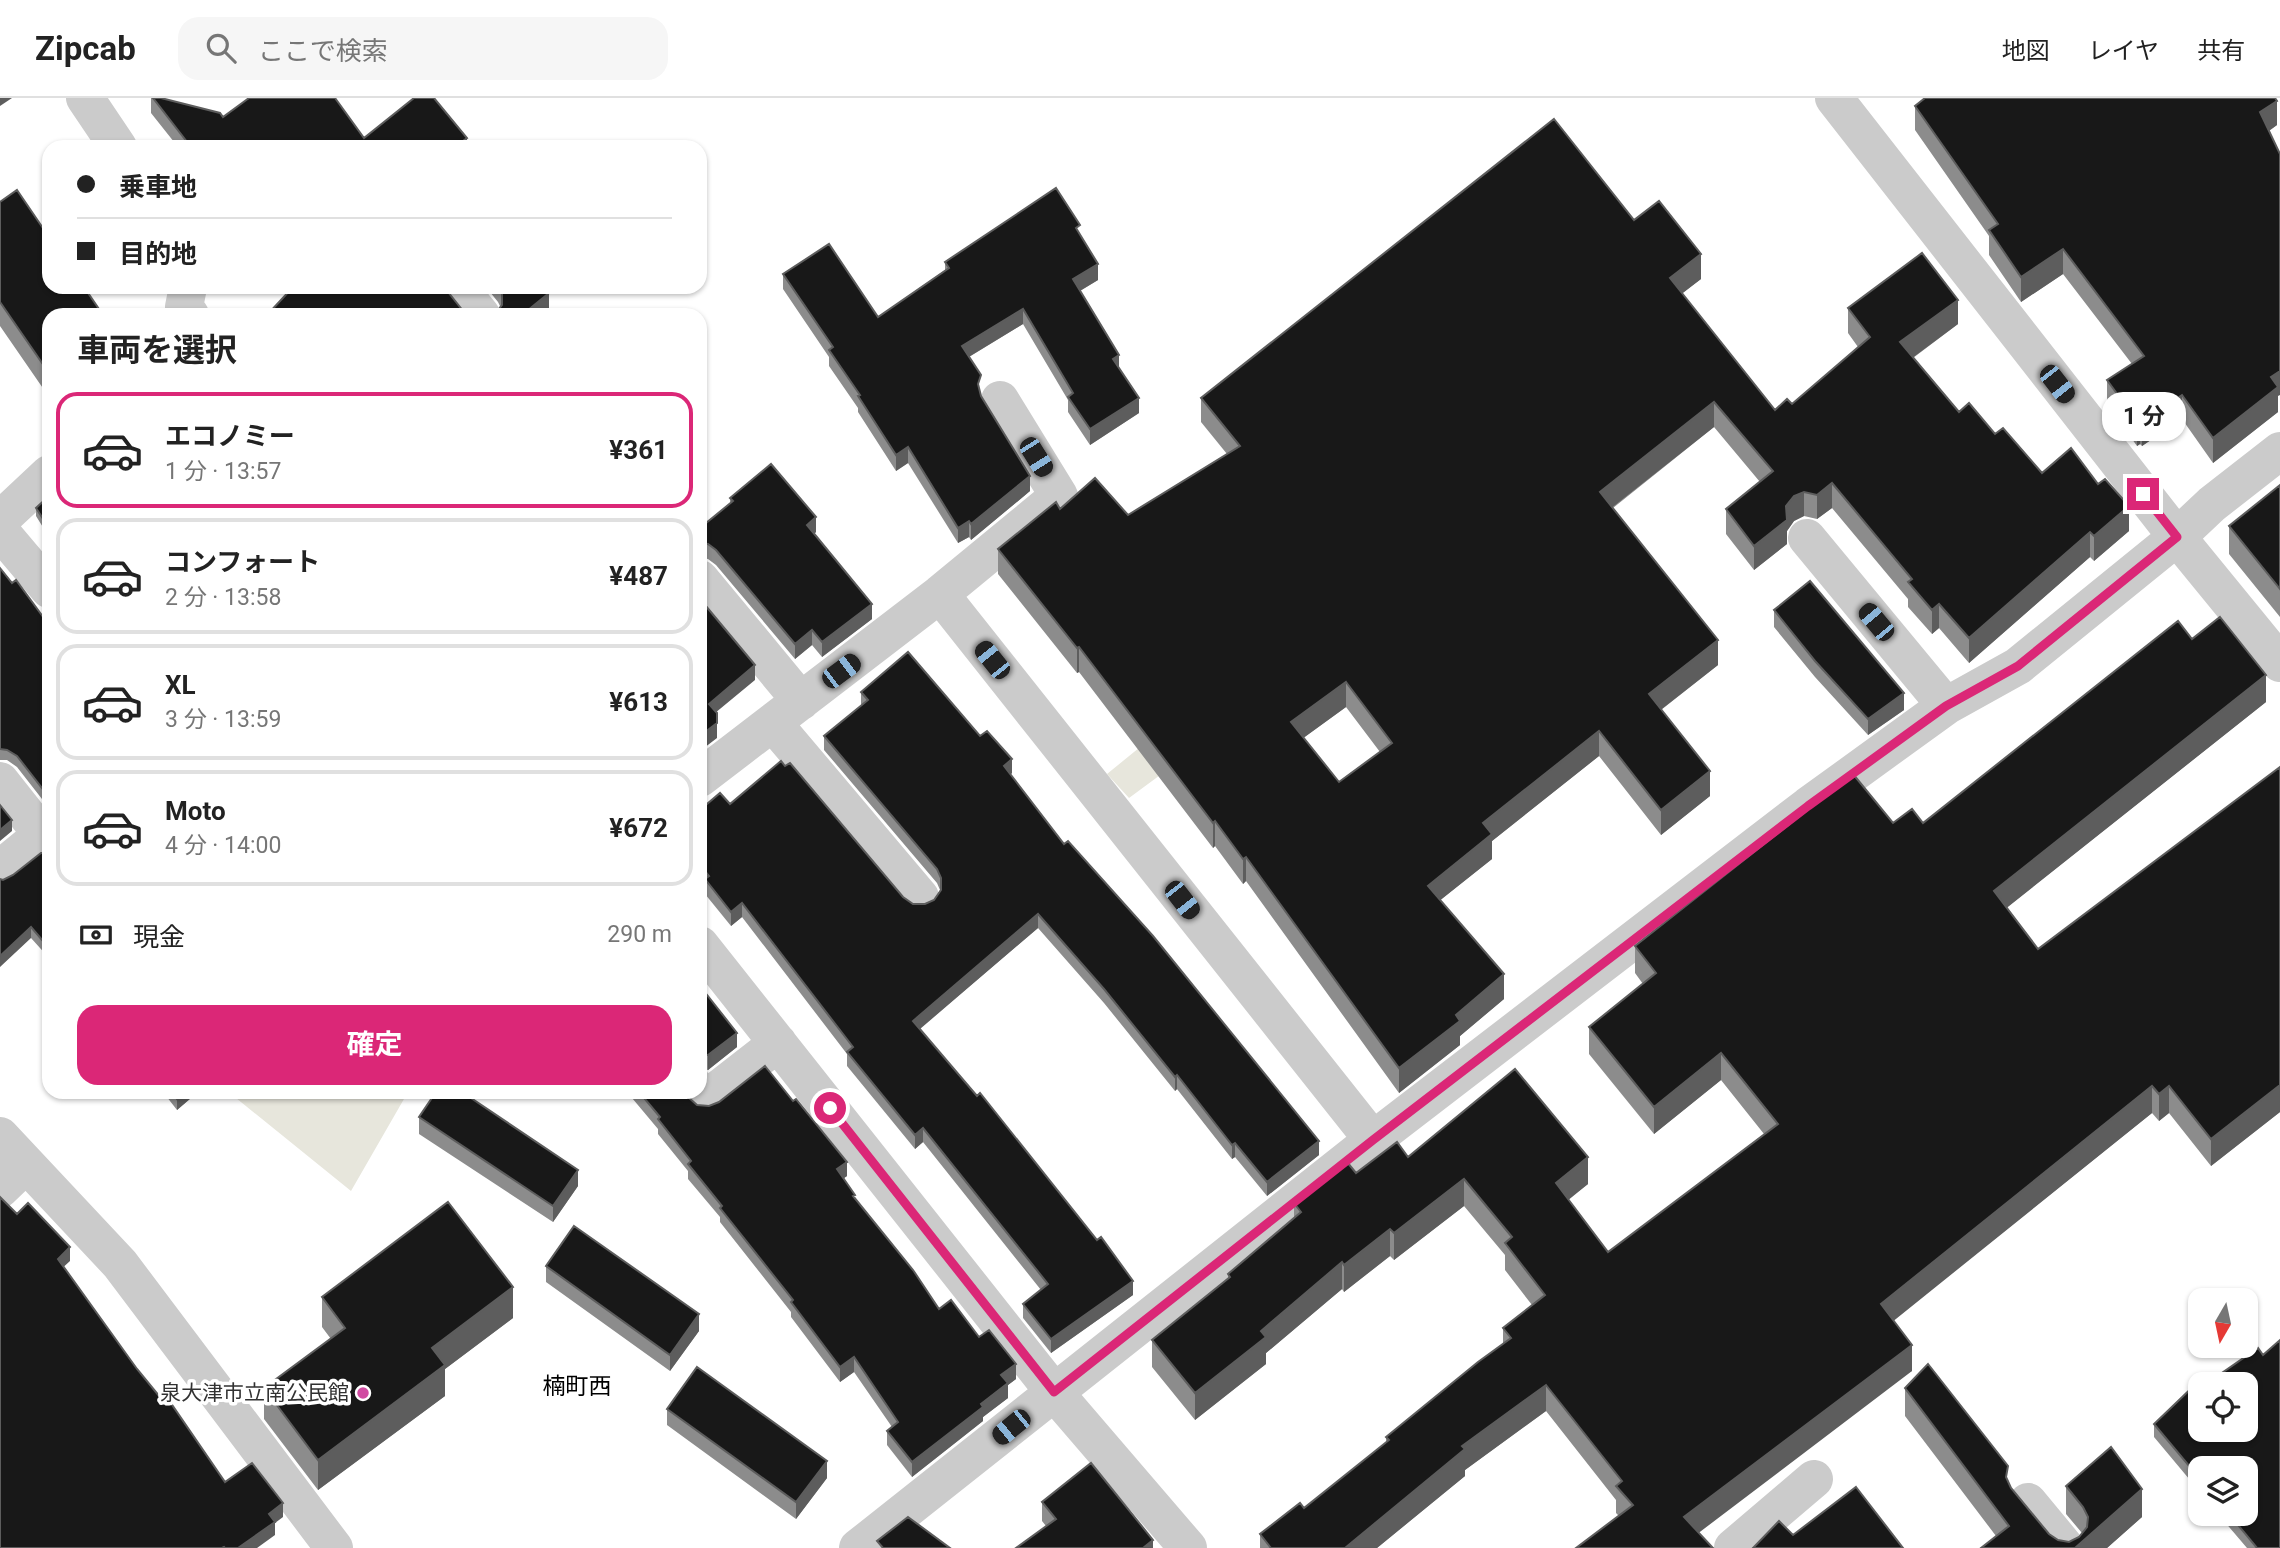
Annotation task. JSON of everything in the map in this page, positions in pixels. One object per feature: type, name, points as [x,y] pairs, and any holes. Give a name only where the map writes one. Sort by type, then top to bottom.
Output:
[{"type":"street","points":[[85,98],[113,140]]},
{"type":"street","points":[[1834,98],[2177,537],[2280,663]]},
{"type":"street","points":[[464,294],[475,308]]},
{"type":"street","points":[[707,773],[940,594],[1059,496],[1000,400]]},
{"type":"street","points":[[858,1548],[1373,1140],[1861,768],[1946,706],[2018,666],[2177,537],[2212,504],[2280,451]]},
{"type":"street","points":[[0,520],[42,481]]},
{"type":"street","points":[[0,531],[42,581]]},
{"type":"street","points":[[1807,538],[1946,706]]},
{"type":"street","points":[[707,590],[787,712],[920,897]]},
{"type":"street","points":[[940,594],[1373,1140]]},
{"type":"street","points":[[0,781],[42,829]]},
{"type":"street","points":[[0,869],[42,839]]},
{"type":"street","points":[[707,954],[1054,1392],[1188,1548]]},
{"type":"street","points":[[707,1097],[778,1043]]},
{"type":"street","points":[[0,1136],[13,1176],[120,1264],[334,1548]]},
{"type":"street","points":[[1733,1548],[1814,1479]]},
{"type":"street","points":[[2028,1502],[2066,1548]]},
{"type":"shaded area","points":[[1188,708],[1209,739],[1129,798],[1107,774]]},
{"type":"shaded area","points":[[237,1099],[404,1099],[351,1191]]},
{"type":"building","points":[[153,98],[220,113],[223,117],[249,98],[335,98],[364,138],[414,98],[434,98],[467,138],[464,140],[186,140]]},
{"type":"building","points":[[1925,98],[2275,98],[2277,101],[2260,112],[2280,154],[2280,371],[2271,377],[2278,387],[2213,438],[2182,395],[2142,422],[2140,419],[2137,421],[2107,380],[2144,356],[2063,249],[2021,277],[1989,230],[1998,224],[1915,106]]},
{"type":"building","points":[[1554,119],[1634,220],[1659,201],[1701,254],[1670,278],[1775,410],[1787,399],[1792,404],[1870,337],[1848,308],[1922,253],[1958,300],[1900,342],[1959,412],[1969,403],[1995,434],[2003,428],[2042,473],[2071,448],[2098,484],[2105,479],[2129,506],[2094,536],[2090,532],[1969,638],[1939,604],[1932,610],[1908,582],[1912,579],[1832,483],[1817,495],[1804,492],[1794,496],[1786,506],[1787,520],[1754,546],[1726,509],[1773,471],[1714,402],[1600,492],[1718,640],[1649,694],[1710,771],[1661,810],[1599,731],[1483,823],[1492,834],[1428,886],[1504,974],[1456,1015],[1460,1021],[1399,1068],[1246,857],[1243,859],[1215,821],[1213,823],[1079,647],[1077,648],[998,549],[1056,502],[1060,509],[1095,478],[1128,515],[1240,446],[1201,398]],"holes":[[[1346,682],[1392,743],[1339,782],[1291,722]]]},
{"type":"building","points":[[1056,188],[1080,225],[1076,228],[1098,264],[1073,279],[1119,355],[1113,359],[1139,398],[1090,429],[1068,397],[1073,393],[1023,309],[962,346],[981,375],[978,384],[981,396],[1030,476],[971,524],[969,521],[958,528],[908,447],[896,455],[829,350],[833,347],[783,274],[829,244],[878,317],[949,268],[945,262]]},
{"type":"building","points":[[17,190],[42,227],[42,294],[89,294],[98,308],[42,308],[42,363],[0,302],[0,202]]},
{"type":"building","points":[[286,294],[450,294],[461,308],[274,308]]},
{"type":"building","points":[[502,294],[548,294],[531,308],[500,308]]},
{"type":"building","points":[[771,464],[816,517],[807,525],[872,604],[822,642],[812,630],[795,644],[716,550],[707,544],[707,522],[733,501],[730,498]]},
{"type":"building","points":[[2280,485],[2280,589],[2229,526]]},
{"type":"building","points":[[42,502],[42,517],[36,508]]},
{"type":"building","points":[[0,568],[12,583],[16,580],[42,615],[42,788],[17,756],[0,749]]},
{"type":"building","points":[[1810,581],[1904,693],[1868,719],[1815,661],[1774,610]]},
{"type":"building","points":[[707,607],[755,665],[709,704],[717,713],[717,723],[707,731]]},
{"type":"building","points":[[2220,617],[2266,675],[1994,891],[2038,949],[2280,767],[2280,1085],[2211,1139],[2169,1086],[2159,1094],[2152,1086],[1881,1304],[1912,1345],[1684,1517],[1713,1548],[1576,1548],[1633,1505],[1616,1486],[1622,1481],[1546,1385],[1462,1446],[1465,1449],[1345,1548],[1271,1548],[1260,1534],[1300,1503],[1304,1508],[1389,1440],[1386,1437],[1511,1338],[1503,1328],[1545,1295],[1505,1243],[1512,1237],[1464,1179],[1394,1233],[1390,1229],[1344,1265],[1342,1262],[1261,1331],[1266,1337],[1195,1393],[1152,1340],[1230,1277],[1228,1274],[1301,1212],[1294,1203],[1347,1162],[1356,1173],[1397,1142],[1408,1157],[1515,1069],[1588,1157],[1556,1183],[1608,1252],[1778,1124],[1721,1053],[1654,1107],[1589,1027],[1656,973],[1635,946],[1853,774],[1893,823],[1912,809],[1923,823],[2178,621],[2192,639]]},
{"type":"building","points":[[908,652],[980,736],[987,731],[1012,759],[1004,766],[1064,844],[1068,841],[1153,936],[1319,1141],[1267,1182],[1235,1143],[1232,1145],[1177,1075],[1175,1077],[1104,989],[1038,914],[913,1021],[977,1096],[980,1093],[1097,1240],[1101,1237],[1133,1281],[1051,1339],[1023,1304],[1048,1284],[923,1128],[915,1135],[847,1052],[853,1047],[742,903],[731,912],[707,882],[707,804],[720,793],[730,804],[781,761],[785,766],[790,763],[903,897],[913,904],[925,904],[934,900],[941,890],[941,878],[937,869],[824,736],[868,700],[861,692]]},
{"type":"building","points":[[0,805],[12,820],[0,830]]},
{"type":"building","points":[[42,853],[42,940],[31,927],[0,956],[0,879],[13,875]]},
{"type":"building","points":[[707,995],[737,1033],[707,1055]]},
{"type":"building","points":[[765,1066],[793,1101],[796,1099],[847,1162],[837,1169],[855,1195],[853,1196],[913,1270],[939,1309],[951,1300],[979,1337],[989,1330],[1016,1364],[1001,1375],[1008,1383],[981,1404],[983,1407],[912,1462],[887,1431],[898,1422],[854,1357],[840,1367],[791,1302],[793,1300],[720,1208],[722,1206],[688,1164],[691,1161],[645,1099],[690,1099],[697,1105],[709,1106],[719,1102]]},
{"type":"building","points":[[431,1099],[472,1099],[578,1170],[553,1206],[419,1117]]},
{"type":"building","points":[[0,1197],[17,1214],[28,1203],[70,1247],[58,1259],[137,1369],[164,1402],[168,1399],[225,1482],[252,1463],[283,1503],[269,1514],[275,1522],[238,1548],[0,1548]]},
{"type":"building","points":[[448,1202],[513,1287],[432,1348],[445,1365],[318,1460],[264,1388],[345,1328],[322,1297]]},
{"type":"building","points":[[574,1226],[699,1314],[670,1355],[546,1266]]},
{"type":"building","points":[[2280,1340],[2280,1548],[2257,1548],[2239,1526],[2258,1526],[2258,1456],[2188,1456],[2188,1465],[2154,1424],[2188,1392],[2188,1442],[2258,1442],[2258,1372],[2223,1372],[2244,1358],[2258,1358],[2258,1348],[2263,1355]]},
{"type":"building","points":[[1928,1364],[2008,1466],[2006,1477],[2011,1488],[2049,1534],[2058,1540],[2069,1542],[2079,1537],[2087,1527],[2088,1517],[2083,1507],[2066,1486],[2111,1447],[2142,1489],[2075,1548],[1981,1548],[2009,1526],[1905,1388]]},
{"type":"building","points":[[697,1367],[827,1461],[796,1502],[667,1409]]},
{"type":"building","points":[[1091,1463],[1153,1540],[1143,1548],[1016,1548],[1056,1519],[1042,1502]]},
{"type":"building","points":[[1856,1487],[1903,1548],[1753,1548],[1779,1521],[1793,1535]]},
{"type":"building","points":[[908,1517],[950,1548],[883,1548],[877,1541]]},
{"type":"place","name":"泉大津市立南公民館","points":[[363,1393]]},
{"type":"district","name":"楠町西","points":[[577,1386]]},
{"type":"route","points":[[830,1108],[1054,1392],[1373,1140],[1808,806],[1946,706],[2018,666],[2177,537],[2143,494]]}]
